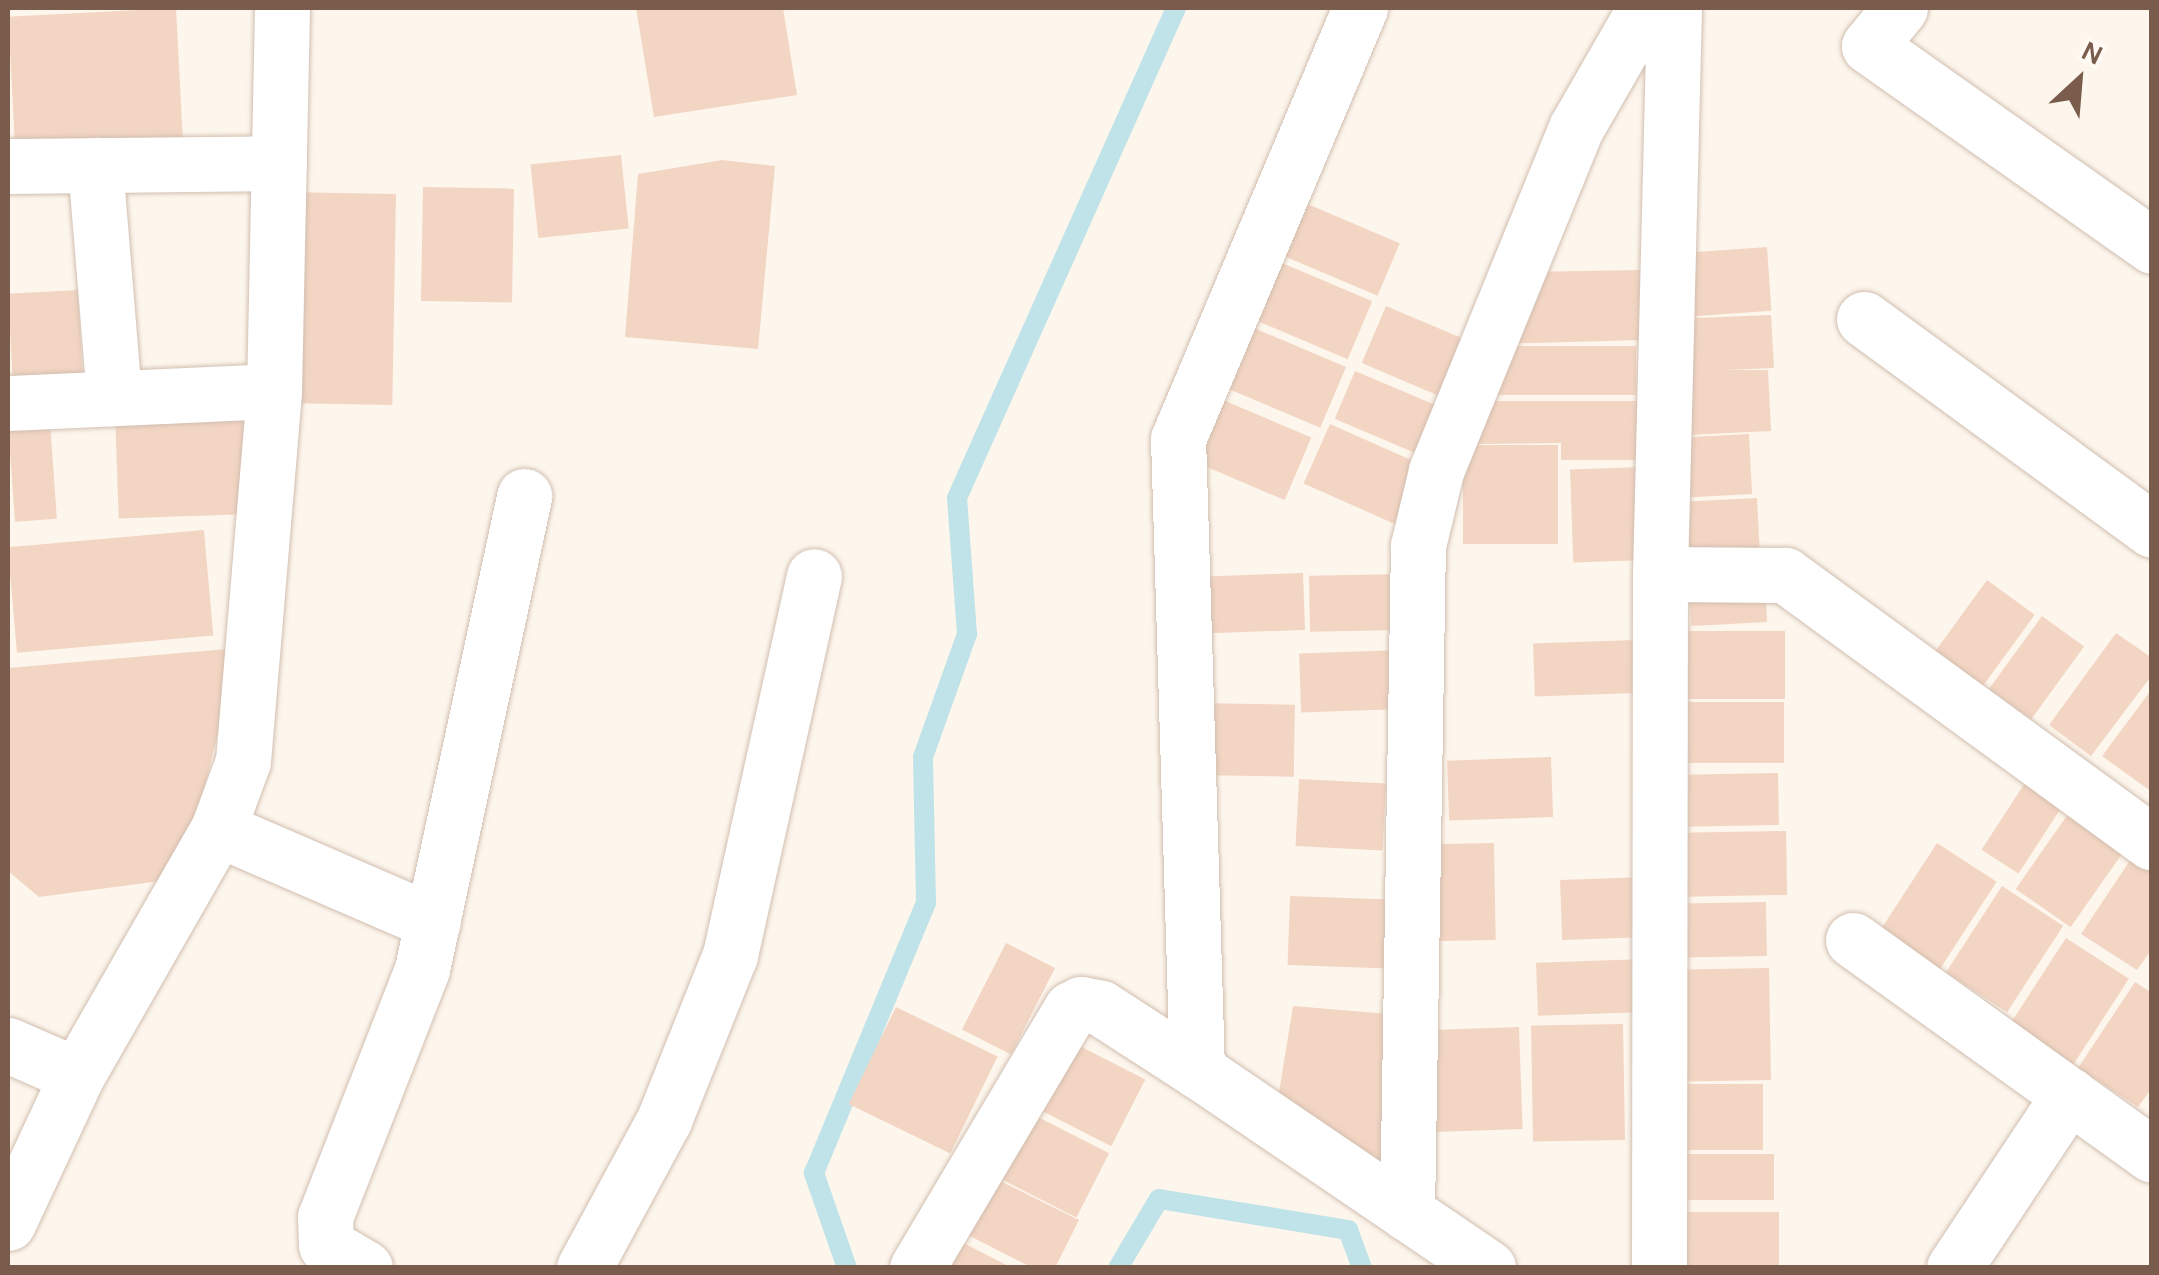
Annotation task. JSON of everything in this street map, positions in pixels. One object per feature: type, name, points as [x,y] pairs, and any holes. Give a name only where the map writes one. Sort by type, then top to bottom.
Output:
[{"type":"street","points":[[8,1223],[78,1075],[218,829],[243,761],[274,391],[282,8]]},
{"type":"street","points":[[1198,1070],[1178,439],[1360,8]]},
{"type":"street","points":[[1407,1213],[1418,546],[1436,471],[1576,128],[1645,8]]},
{"type":"street","points":[[1659,1268],[1660,574],[1674,8]]},
{"type":"street","points":[[1900,8],[1869,46],[2152,246]]},
{"type":"street","points":[[8,166],[279,163]]},
{"type":"street","points":[[95,165],[114,398]]},
{"type":"street","points":[[1864,319],[2152,530]]},
{"type":"street","points":[[8,403],[274,391]]},
{"type":"street","points":[[365,1268],[326,1245],[324,1217],[422,970],[524,496]]},
{"type":"street","points":[[1660,574],[1785,576],[2152,843]]},
{"type":"street","points":[[584,1268],[664,1120],[730,955],[814,576]]},
{"type":"street","points":[[218,829],[433,922]]},
{"type":"street","points":[[1854,940],[2152,1155]]},
{"type":"street","points":[[917,1268],[1071,1009],[1092,1004],[1198,1070],[1488,1268]]},
{"type":"street","points":[[8,1044],[78,1075]]},
{"type":"street","points":[[1954,1268],[2069,1096]]},
{"type":"building","points":[[176,8],[183,146],[15,155],[8,17]]},
{"type":"building","points":[[636,8],[783,8],[797,95],[654,117]]},
{"type":"building","points":[[621,155],[629,229],[538,238],[530,165]]},
{"type":"building","points":[[722,160],[775,166],[758,349],[625,337],[638,174]]},
{"type":"building","points":[[423,187],[514,189],[512,303],[421,301]]},
{"type":"building","points":[[286,192],[396,194],[392,405],[282,403]]},
{"type":"building","points":[[1305,203],[1400,243],[1378,296],[1283,255]]},
{"type":"building","points":[[1767,247],[1771,311],[1676,318],[1671,254]]},
{"type":"building","points":[[1282,263],[1372,301],[1348,359],[1257,321]]},
{"type":"building","points":[[1641,270],[1643,340],[1493,344],[1525,272]]},
{"type":"building","points":[[78,290],[83,387],[13,391],[8,294]]},
{"type":"building","points":[[1386,306],[1480,346],[1456,403],[1362,363]]},
{"type":"building","points":[[1771,315],[1774,368],[1726,370],[1768,370],[1771,431],[1667,436],[1672,319]]},
{"type":"building","points":[[1254,328],[1346,367],[1320,428],[1228,389]]},
{"type":"building","points":[[1496,346],[1636,346],[1636,395],[1496,395]]},
{"type":"building","points":[[1355,371],[1449,411],[1429,459],[1335,419]]},
{"type":"building","points":[[1223,400],[1311,438],[1285,500],[1196,463]]},
{"type":"building","points":[[1478,401],[1640,401],[1640,460],[1561,460],[1561,443],[1478,444]]},
{"type":"building","points":[[247,410],[251,514],[119,519],[115,415]]},
{"type":"building","points":[[50,421],[57,519],[15,522],[8,424]]},
{"type":"building","points":[[1330,424],[1425,466],[1399,526],[1304,483]]},
{"type":"building","points":[[1749,434],[1752,494],[1671,498],[1668,438]]},
{"type":"building","points":[[1463,445],[1558,445],[1558,544],[1463,544]]},
{"type":"building","points":[[1644,467],[1647,560],[1573,563],[1570,470]]},
{"type":"building","points":[[1757,498],[1760,557],[1667,562],[1664,503]]},
{"type":"building","points":[[204,530],[213,636],[17,653],[8,547]]},
{"type":"building","points":[[1303,573],[1305,630],[1201,634],[1199,577]]},
{"type":"building","points":[[1405,574],[1406,630],[1310,632],[1309,576]]},
{"type":"building","points":[[1987,580],[2035,615],[1977,694],[1929,659]]},
{"type":"building","points":[[1765,582],[1767,622],[1691,626],[1689,586]]},
{"type":"building","points":[[2042,616],[2084,647],[2031,719],[1989,689]]},
{"type":"building","points":[[1670,631],[1785,631],[1785,699],[1670,699]]},
{"type":"building","points":[[2116,633],[2152,658],[2152,675],[2091,756],[2049,725]]},
{"type":"building","points":[[1634,640],[1636,693],[1535,696],[1533,644]]},
{"type":"building","points":[[238,648],[183,878],[39,897],[8,871],[8,668]]},
{"type":"building","points":[[1402,650],[1404,709],[1301,713],[1299,654]]},
{"type":"building","points":[[2152,689],[2152,792],[2102,756]]},
{"type":"building","points":[[1668,702],[1784,702],[1784,763],[1668,763]]},
{"type":"building","points":[[1194,703],[1295,705],[1294,777],[1193,775]]},
{"type":"building","points":[[1551,757],[1553,817],[1449,821],[1447,761]]},
{"type":"building","points":[[1778,773],[1779,825],[1667,827],[1666,775]]},
{"type":"building","points":[[2030,775],[2067,799],[2018,874],[1982,850]]},
{"type":"building","points":[[1299,779],[1386,784],[1382,850],[1295,846]]},
{"type":"building","points":[[2073,807],[2128,845],[2071,927],[2016,889]]},
{"type":"building","points":[[1786,831],[1787,895],[1667,897],[1666,833]]},
{"type":"building","points":[[1494,843],[1496,940],[1430,941],[1428,844]]},
{"type":"building","points":[[1937,843],[1997,882],[1935,976],[1875,938]]},
{"type":"building","points":[[2135,853],[2152,864],[2152,949],[2137,970],[2081,934]]},
{"type":"building","points":[[1645,877],[1647,937],[1562,940],[1560,880]]},
{"type":"building","points":[[2002,886],[2063,926],[2007,1012],[1946,972]]},
{"type":"building","points":[[1290,896],[1391,900],[1389,968],[1288,965]]},
{"type":"building","points":[[1766,902],[1767,956],[1670,958],[1669,904]]},
{"type":"building","points":[[2066,938],[2129,979],[2073,1064],[2010,1024]]},
{"type":"building","points":[[1006,943],[1055,968],[1011,1054],[962,1029]]},
{"type":"building","points":[[1645,959],[1647,1012],[1538,1016],[1536,963]]},
{"type":"building","points":[[1769,968],[1771,1080],[1670,1082],[1668,970]]},
{"type":"building","points":[[2135,982],[2152,993],[2152,1088],[2138,1107],[2078,1068]]},
{"type":"building","points":[[1293,1006],[1389,1014],[1387,1165],[1278,1099]]},
{"type":"building","points":[[896,1007],[998,1057],[950,1154],[849,1104]]},
{"type":"building","points":[[1623,1024],[1625,1140],[1533,1142],[1531,1026]]},
{"type":"building","points":[[1519,1027],[1523,1129],[1434,1132],[1430,1030]]},
{"type":"building","points":[[1066,1039],[1145,1079],[1111,1146],[1032,1106]]},
{"type":"building","points":[[1666,1084],[1763,1084],[1763,1150],[1666,1150]]},
{"type":"building","points":[[1028,1112],[1109,1153],[1076,1217],[995,1176]]},
{"type":"building","points":[[1666,1154],[1774,1154],[1774,1200],[1666,1200]]},
{"type":"building","points":[[986,1174],[1079,1220],[1055,1268],[1033,1268],[958,1230]]},
{"type":"building","points":[[1666,1212],[1779,1212],[1779,1268],[1666,1268]]},
{"type":"building","points":[[948,1235],[1012,1268],[931,1268]]},
{"type":"waterway","points":[[847,1268],[814,1173],[926,902],[923,757],[967,634],[957,498],[1176,8]]},
{"type":"waterway","points":[[1118,1268],[1159,1199],[1348,1230],[1362,1268]]}]
